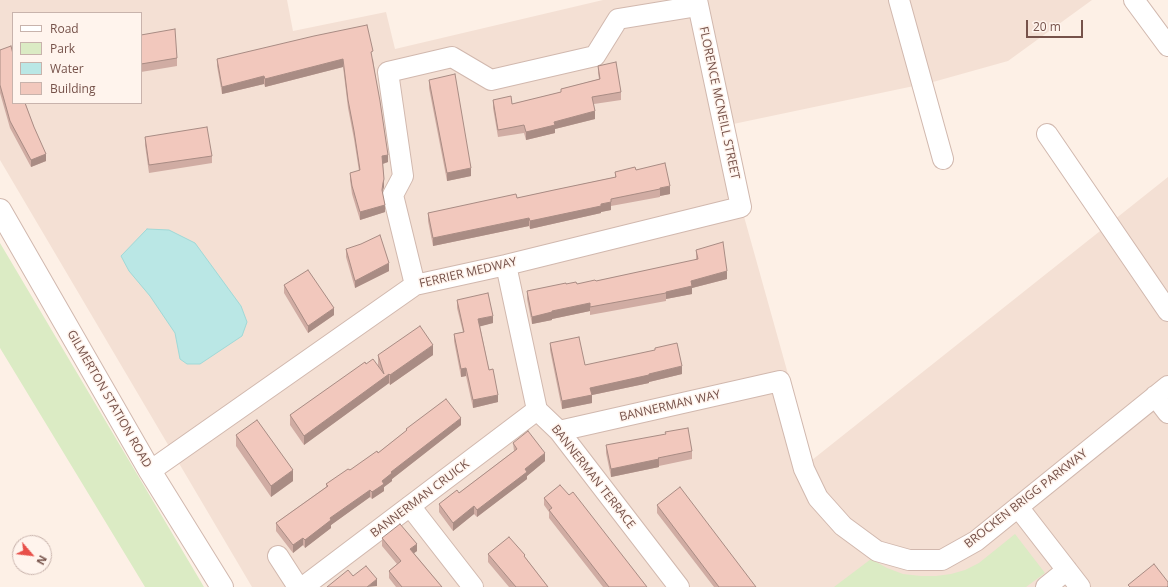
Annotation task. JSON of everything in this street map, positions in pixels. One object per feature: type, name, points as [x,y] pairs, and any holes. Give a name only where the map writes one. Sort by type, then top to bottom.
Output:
[{"type":"street","points":[[899,0],[943,159]]},
{"type":"street","points":[[1134,0],[1165,37]]},
{"type":"street","points":[[415,285],[393,195],[403,176],[388,72],[452,57],[491,80],[595,56],[618,19],[698,3]]},
{"type":"street","name":"FLORENCE MCNEILL STREET","points":[[698,3],[741,207]]},
{"type":"street","points":[[1047,134],[1168,311]]},
{"type":"street","name":"FERRIER MEDWAY","points":[[150,471],[415,285],[506,265],[741,207]]},
{"type":"street","name":"GILMERTON STATION ROAD","points":[[0,210],[150,471],[222,587]]},
{"type":"street","points":[[506,265],[537,410]]},
{"type":"street","name":"BANNERMAN WAY","points":[[559,431],[780,381]]},
{"type":"street","name":"BROCKEN BRIGG PARKWAY","points":[[780,381],[804,469],[818,498],[843,526],[877,551],[909,560],[942,560],[976,541],[1162,391]]},
{"type":"street","points":[[1162,391],[1168,413]]},
{"type":"street","name":"BANNERMAN TERRACE","points":[[537,410],[559,431],[679,587]]},
{"type":"street","name":"BANNERMAN CRUICK","points":[[303,587],[537,410]]},
{"type":"street","points":[[410,506],[473,587]]},
{"type":"street","points":[[1018,507],[1080,587]]},
{"type":"street","points":[[278,556],[298,587]]},
{"type":"street","points":[[1046,587],[1067,570]]},
{"type":"shaded area","points":[[0,0],[287,0],[293,31],[386,12],[395,49],[603,0],[1092,0],[1008,61],[933,82],[719,127],[812,460],[1168,177],[1168,587],[252,587],[0,160]]},
{"type":"green space","points":[[0,243],[204,587],[145,587],[0,348]]},
{"type":"green space","points":[[1015,534],[1045,573],[1026,587],[834,587],[871,559],[887,568],[903,574],[936,576],[965,570],[979,563]]},
{"type":"water","points":[[147,229],[169,230],[195,243],[241,306],[247,322],[242,336],[200,364],[187,364],[180,359],[175,333],[150,296],[129,271],[121,256]]},
{"type":"building","points":[[367,25],[373,51],[371,52],[388,155],[382,156],[384,179],[382,190],[385,205],[360,212],[352,186],[350,173],[360,170],[348,100],[343,59],[265,79],[264,76],[222,87],[217,59]]},
{"type":"building","points":[[175,29],[177,58],[142,64],[142,35]]},
{"type":"building","points":[[11,46],[12,104],[25,104],[46,154],[31,160],[10,121],[0,85],[0,50]]},
{"type":"building","points":[[616,62],[621,92],[592,97],[595,111],[554,122],[555,125],[526,132],[524,125],[498,130],[493,100],[511,96],[512,104],[561,92],[561,89],[600,79],[598,66]]},
{"type":"building","points":[[455,74],[471,168],[447,173],[429,80]]},
{"type":"building","points":[[207,127],[212,156],[149,165],[145,137]]},
{"type":"building","points":[[665,163],[670,186],[611,199],[611,202],[601,204],[601,206],[530,221],[529,218],[433,238],[428,213],[516,194],[517,198],[616,177],[615,172],[635,167],[636,170]]},
{"type":"building","points":[[380,235],[389,263],[355,281],[346,249]]},
{"type":"building","points":[[723,242],[727,271],[691,281],[692,286],[666,293],[590,307],[590,303],[532,317],[527,291],[566,283],[576,282],[577,284],[596,281],[698,259],[696,250]]},
{"type":"building","points":[[308,270],[334,308],[308,326],[284,285]]},
{"type":"building","points":[[488,293],[493,316],[478,319],[489,370],[493,369],[498,395],[473,400],[466,368],[461,369],[454,334],[464,332],[457,300]]},
{"type":"building","points":[[420,326],[433,345],[390,375],[389,374],[304,436],[290,415],[365,362],[366,364],[373,359],[384,374],[378,355]]},
{"type":"building","points":[[579,337],[585,365],[655,350],[655,348],[677,343],[682,366],[590,388],[592,395],[562,401],[550,343]]},
{"type":"building","points":[[446,399],[461,418],[391,472],[392,473],[382,481],[384,484],[372,492],[370,490],[330,518],[331,520],[305,540],[303,538],[293,545],[276,523],[328,486],[326,484],[348,469],[350,470],[377,451],[378,453],[407,430],[406,429]]},
{"type":"building","points":[[257,420],[293,470],[271,486],[236,435]]},
{"type":"building","points":[[688,428],[692,451],[611,469],[606,445],[666,434],[665,432]]},
{"type":"building","points":[[528,431],[545,453],[525,469],[527,472],[477,510],[474,506],[453,523],[439,504],[457,490],[459,493],[517,449],[513,443]]},
{"type":"building","points":[[560,485],[569,495],[573,492],[647,587],[609,587],[549,510],[552,508],[544,498]]},
{"type":"building","points":[[680,487],[756,587],[719,587],[657,505]]},
{"type":"building","points":[[400,524],[417,544],[410,549],[442,587],[402,587],[389,571],[401,561],[382,538]]},
{"type":"building","points":[[509,537],[525,555],[524,556],[548,587],[516,587],[488,554]]},
{"type":"building","points":[[1154,564],[1168,582],[1167,587],[1130,587],[1128,585]]},
{"type":"building","points":[[366,566],[377,579],[367,587],[327,587],[348,570],[353,576]]}]
